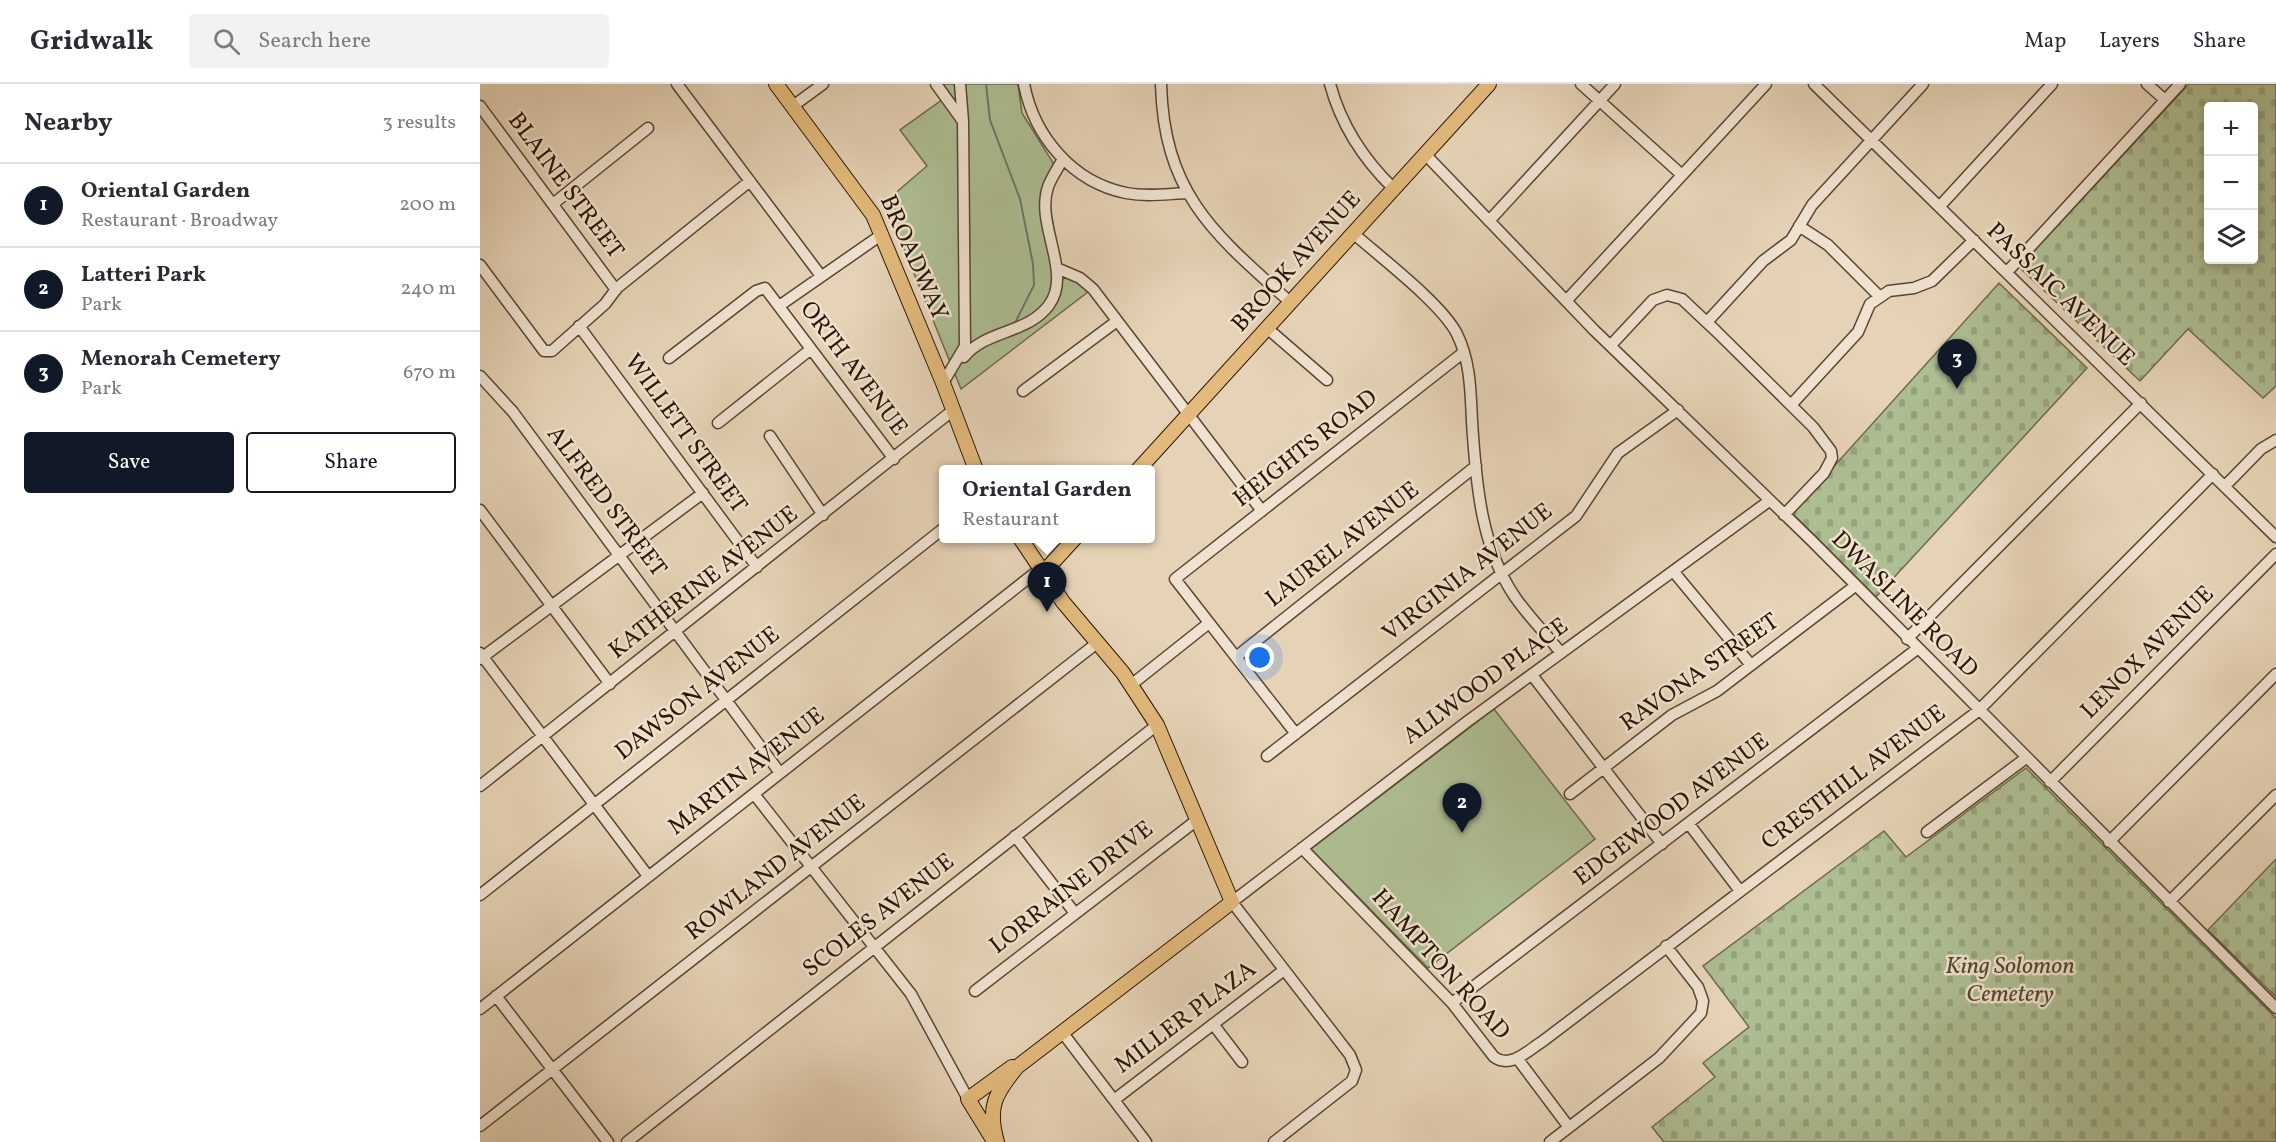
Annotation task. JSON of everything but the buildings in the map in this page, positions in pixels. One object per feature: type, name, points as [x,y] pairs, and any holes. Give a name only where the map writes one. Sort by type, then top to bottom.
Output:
[{"type":"main road","name":"BROADWAY","points":[[776,84],[867,205],[943,383],[974,465]]},
{"type":"main road","name":"BROOK AVENUE","points":[[1142,465],[1489,84]]},
{"type":"main road","points":[[996,1142],[991,1119],[994,1100],[1017,1067],[1232,902],[1157,725],[1131,685],[1067,607],[1023,543]]},
{"type":"main road","points":[[1041,571],[1070,543]]},
{"type":"main road","points":[[996,1142],[968,1099],[1011,1067],[1017,1067]]},
{"type":"street","points":[[677,84],[821,276]]},
{"type":"street","points":[[793,106],[823,84]]},
{"type":"street","points":[[936,84],[963,122]]},
{"type":"street","points":[[943,383],[965,346],[963,122],[960,84]]},
{"type":"street","points":[[1024,84],[1037,124],[1063,159],[1086,176],[1113,190],[1147,195],[1186,193]]},
{"type":"street","points":[[1161,84],[1167,141],[1186,193],[1204,220],[1231,249],[1290,302]]},
{"type":"street","points":[[1330,84],[1337,106],[1360,150],[1394,189]]},
{"type":"street","points":[[1581,84],[1682,175]]},
{"type":"street","points":[[1489,221],[1615,84]]},
{"type":"street","points":[[1567,300],[1766,84]]},
{"type":"street","name":"PASSAIC AVENUE","points":[[1814,84],[2276,537]]},
{"type":"street","points":[[1707,322],[1763,261],[1791,240],[1812,205],[1923,84]]},
{"type":"street","points":[[1940,206],[2052,84]]},
{"type":"street","points":[[2147,84],[2165,100]]},
{"type":"street","points":[[2007,272],[2180,84]]},
{"type":"street","name":"BLAINE STREET","points":[[480,106],[616,290]]},
{"type":"street","points":[[552,204],[648,128]]},
{"type":"street","name":"DWASLINE ROAD","points":[[1425,154],[1611,345],[2276,1008]]},
{"type":"street","points":[[943,383],[971,348],[1032,322],[1051,303],[1059,269],[1045,211],[1047,188],[1063,159]]},
{"type":"street","points":[[480,265],[546,352],[552,351],[605,304],[616,290],[750,181]]},
{"type":"street","points":[[1799,226],[1828,245],[1879,296]]},
{"type":"street","points":[[1353,233],[1440,310],[1457,333],[1470,370],[1476,466],[1488,538],[1501,572],[1516,598],[1561,653]]},
{"type":"street","points":[[779,306],[881,235]]},
{"type":"street","points":[[1791,405],[1852,339],[1870,304],[1889,291],[1914,288],[1932,281],[1974,240]]},
{"type":"street","points":[[1059,269],[1080,278],[1093,289],[1262,511]]},
{"type":"street","points":[[480,284],[488,276]]},
{"type":"street","name":"ORTH AVENUE","points":[[669,358],[759,289],[767,290],[894,459]]},
{"type":"street","points":[[1611,345],[1653,300],[1667,295],[1682,299],[1707,322],[1821,436],[1831,451],[1830,465],[1784,515]]},
{"type":"street","points":[[1023,391],[1117,321]]},
{"type":"street","name":"WILLETT STREET","points":[[579,326],[757,567]]},
{"type":"street","points":[[1267,328],[1327,380]]},
{"type":"street","points":[[718,423],[811,349]]},
{"type":"street","name":"HEIGHTS ROAD","points":[[1209,623],[1175,579],[1464,352]]},
{"type":"street","name":"ALFRED STREET","points":[[480,376],[513,412],[728,698],[780,773]]},
{"type":"street","points":[[1908,639],[2141,403]]},
{"type":"street","name":"VIRGINIA AVENUE","points":[[1267,756],[1576,516],[1618,453],[1678,410]]},
{"type":"street","name":"KATHERINE AVENUE","points":[[480,786],[952,411]]},
{"type":"street","points":[[770,436],[823,515]]},
{"type":"street","points":[[2225,486],[2261,449],[2276,440]]},
{"type":"street","name":"LAUREL AVENUE","points":[[1236,657],[1476,466]]},
{"type":"street","name":"CRESTHILL AVENUE","points":[[1517,1058],[1978,711],[2213,474]]},
{"type":"street","points":[[648,876],[481,656],[703,493]]},
{"type":"street","name":"ALLWOOD PLACE","points":[[1232,902],[1561,653],[1769,501]]},
{"type":"street","points":[[480,510],[609,684]]},
{"type":"street","name":"DAWSON AVENUE","points":[[480,895],[939,532]]},
{"type":"street","name":"LENOX AVENUE","points":[[2050,782],[2276,554]]},
{"type":"street","name":"MARTIN AVENUE","points":[[480,1009],[1041,571]]},
{"type":"street","points":[[1673,571],[1751,665]]},
{"type":"street","name":"RAVONA STREET","points":[[1570,794],[1672,715],[1717,691],[1855,586]]},
{"type":"street","points":[[1131,685],[1209,623],[1296,734]]},
{"type":"street","name":"ROWLAND AVENUE","points":[[480,1126],[1097,643]]},
{"type":"street","name":"EDGEWOOD AVENUE","points":[[1452,1003],[1917,649]]},
{"type":"street","points":[[2109,842],[2276,674]]},
{"type":"street","points":[[1532,675],[1662,844]]},
{"type":"street","name":"SCOLES AVENUE","points":[[627,1142],[1157,725]]},
{"type":"street","points":[[1927,831],[2026,758]]},
{"type":"street","points":[[754,794],[911,993],[968,1099]]},
{"type":"street","points":[[2169,902],[2276,795]]},
{"type":"street","name":"LORRAINE DRIVE","points":[[975,991],[1074,912],[1197,820]]},
{"type":"street","points":[[1689,824],[1740,891]]},
{"type":"street","points":[[1015,836],[1074,912]]},
{"type":"street","name":"HAMPTON ROAD","points":[[1302,848],[1452,1003],[1494,1057],[1501,1062],[1510,1062],[1517,1058],[1568,1126]]},
{"type":"street","points":[[1232,902],[1354,1062],[1355,1076],[1274,1142]]},
{"type":"street","points":[[1550,1142],[1659,1058],[1701,1013],[1703,1001],[1698,987],[1666,946]]},
{"type":"street","name":"MILLER PLAZA","points":[[1114,1100],[1284,970]]},
{"type":"street","points":[[496,996],[608,1142]]},
{"type":"street","points":[[1212,1024],[1242,1062]]},
{"type":"street","points":[[1062,1032],[1146,1142]]},
{"type":"green space","points":[[943,84],[1018,84],[1022,113],[1055,166],[1048,192],[1060,270],[1093,288],[961,389],[885,202],[927,166],[900,130],[950,94]]},
{"type":"green space","points":[[2189,84],[2276,84],[2276,386],[2263,398],[2188,329],[2140,381],[2019,267]]},
{"type":"green space","points":[[1999,283],[2087,368],[1876,597],[1792,513]]},
{"type":"green space","points":[[1494,709],[1595,839],[1428,968],[1311,849]]},
{"type":"green space","name":"King Solomon Cemetery","points":[[2026,768],[2276,1018],[2276,1142],[1664,1142],[1652,1127],[1715,1077],[1703,1063],[1749,1027],[1703,966],[1884,831],[1906,857]]},
{"type":"green space","points":[[2276,859],[2276,997],[2208,930]]},
{"type":"waterway","points":[[986,84],[990,120],[1020,199],[1033,264],[1034,285],[1014,325]]},
{"type":"place","name":"Menorah Cemetery","points":[[1957,389]]},
{"type":"place","name":"Oriental Garden","points":[[1047,612]]},
{"type":"place","name":"Latteri Park","points":[[1462,833]]}]
